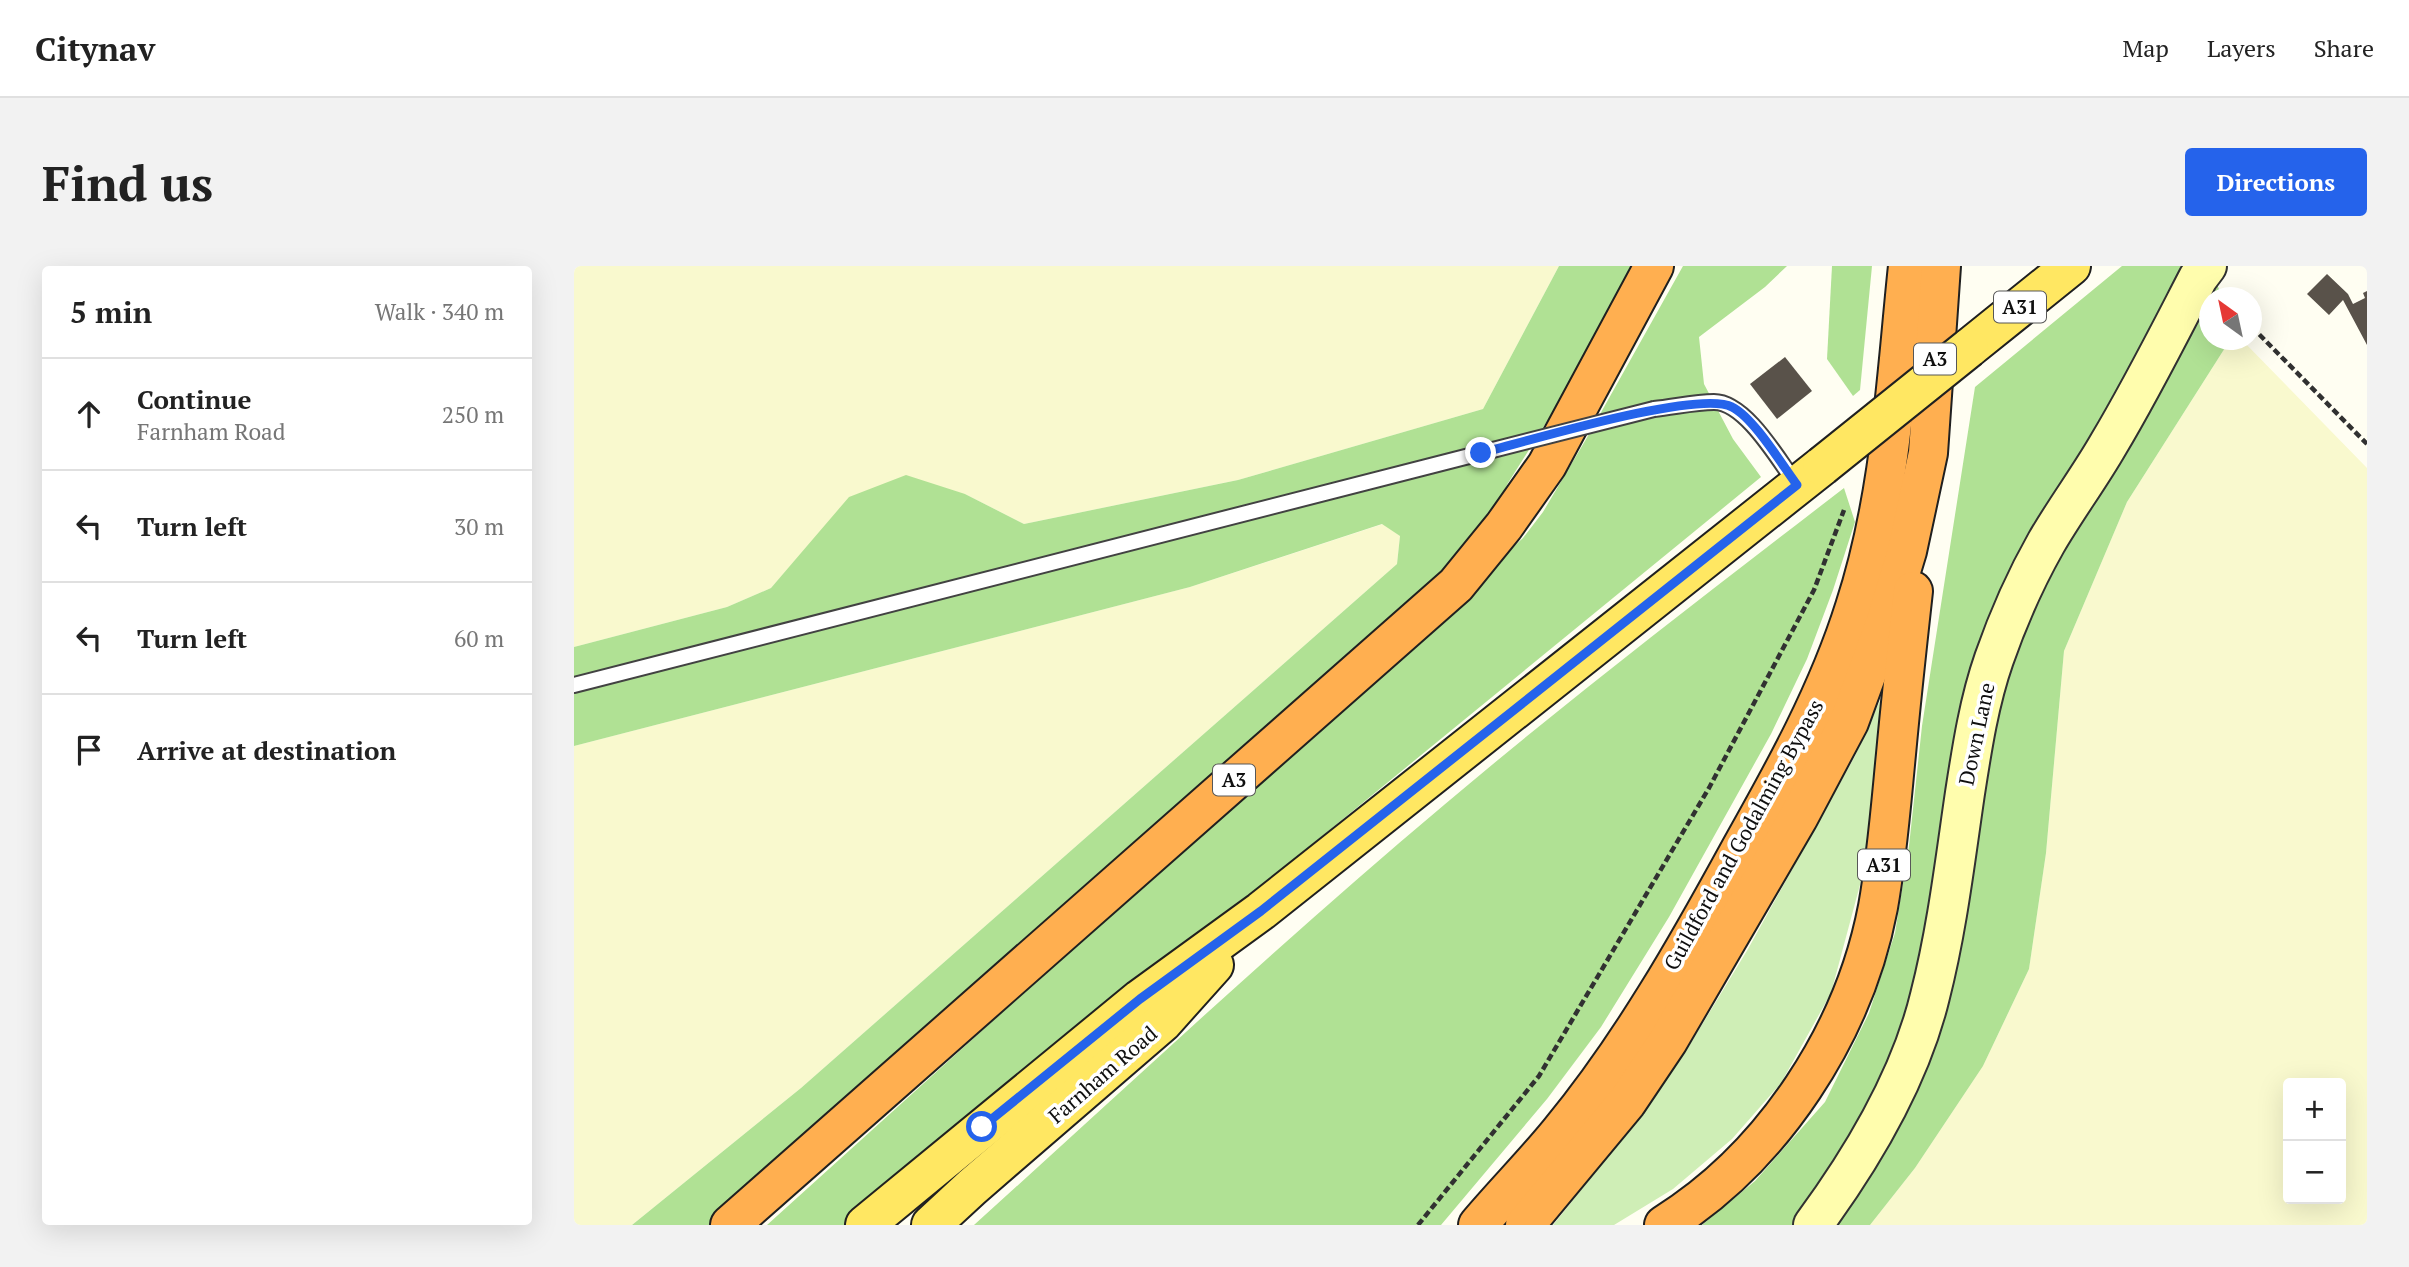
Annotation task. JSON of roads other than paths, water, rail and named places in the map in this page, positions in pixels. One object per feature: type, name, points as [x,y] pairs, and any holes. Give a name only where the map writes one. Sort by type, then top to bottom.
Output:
[{"type":"highway","name":"A3","points":[[730,1225],[1456,585],[1504,526],[1547,465],[1654,266]]},
{"type":"highway","name":"Guildford and Godalming Bypass","points":[[1478,1225],[1560,1132],[1646,1012],[1787,766],[1819,699],[1856,605],[1874,535],[1888,455],[1908,266]]},
{"type":"highway","name":"Guildford and Godalming Bypass","points":[[1525,1225],[1627,1102],[1668,1041],[1849,722],[1885,624],[1906,551],[1928,453],[1941,266]]},
{"type":"highway","name":"A31","points":[[1664,1225],[1691,1207],[1728,1176],[1770,1131],[1789,1107],[1820,1058],[1857,982],[1878,908],[1928,453]]},
{"type":"main road","name":"Farnham Road","points":[[865,1225],[1140,999],[1261,911],[2071,266]]},
{"type":"main road","name":"Farnham Road","points":[[931,1225],[1163,1022],[1261,911]]},
{"type":"street","name":"Down Lane","points":[[1813,1225],[1853,1167],[1888,1105],[1911,1054],[1930,997],[1949,901],[1973,738],[1993,662],[2007,624],[2048,541],[2109,443],[2207,266]]},
{"type":"lane","points":[[574,685],[1654,409],[1714,402],[1735,408],[1760,434],[1810,475]]}]
